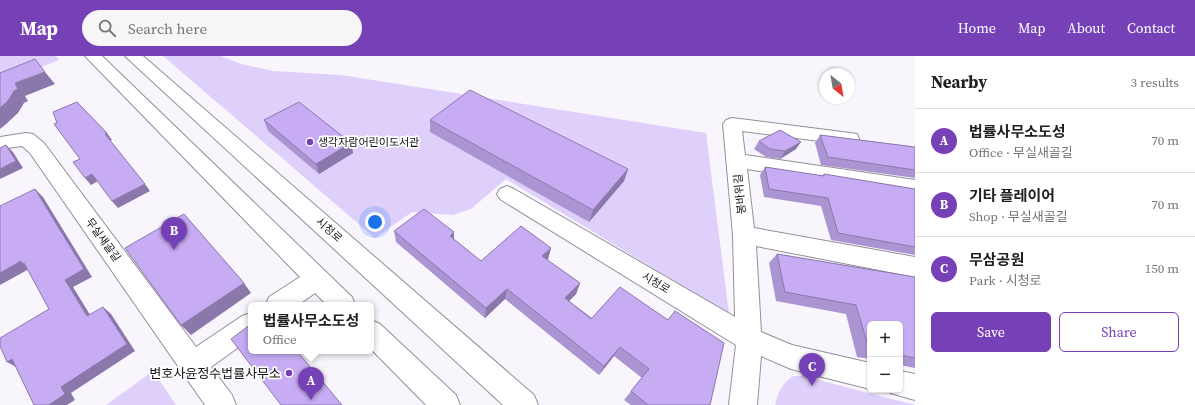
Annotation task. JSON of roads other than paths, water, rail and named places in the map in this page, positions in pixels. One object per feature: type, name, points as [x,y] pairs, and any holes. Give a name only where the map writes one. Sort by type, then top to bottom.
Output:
[{"type":"street","points":[[94,56],[340,302]]},
{"type":"street","name":"시청로","points":[[133,56],[524,405]]},
{"type":"street","points":[[736,160],[732,124],[869,141]]},
{"type":"street","name":"무실새골길","points":[[0,143],[26,139],[37,148],[222,405]]},
{"type":"street","name":"봉바위길","points":[[749,339],[744,235],[736,160],[915,188]]},
{"type":"street","name":"시청로","points":[[507,194],[749,339],[791,357],[867,375]]},
{"type":"street","points":[[744,235],[915,267]]},
{"type":"street","points":[[282,302],[317,279]]},
{"type":"street","points":[[192,364],[248,326]]},
{"type":"street","points":[[374,335],[446,405]]},
{"type":"street","points":[[742,405],[749,339]]},
{"type":"street","points":[[903,385],[915,388]]},
{"type":"place","name":"생각자람어린이도서관","points":[[310,142]]},
{"type":"place","name":"기타 플레이어","points":[[174,250]]},
{"type":"place","name":"변호사윤정수법률사무소","points":[[289,373]]},
{"type":"place","name":"무삼공원","points":[[812,386]]},
{"type":"place","name":"법률사무소도성","points":[[311,400]]}]
